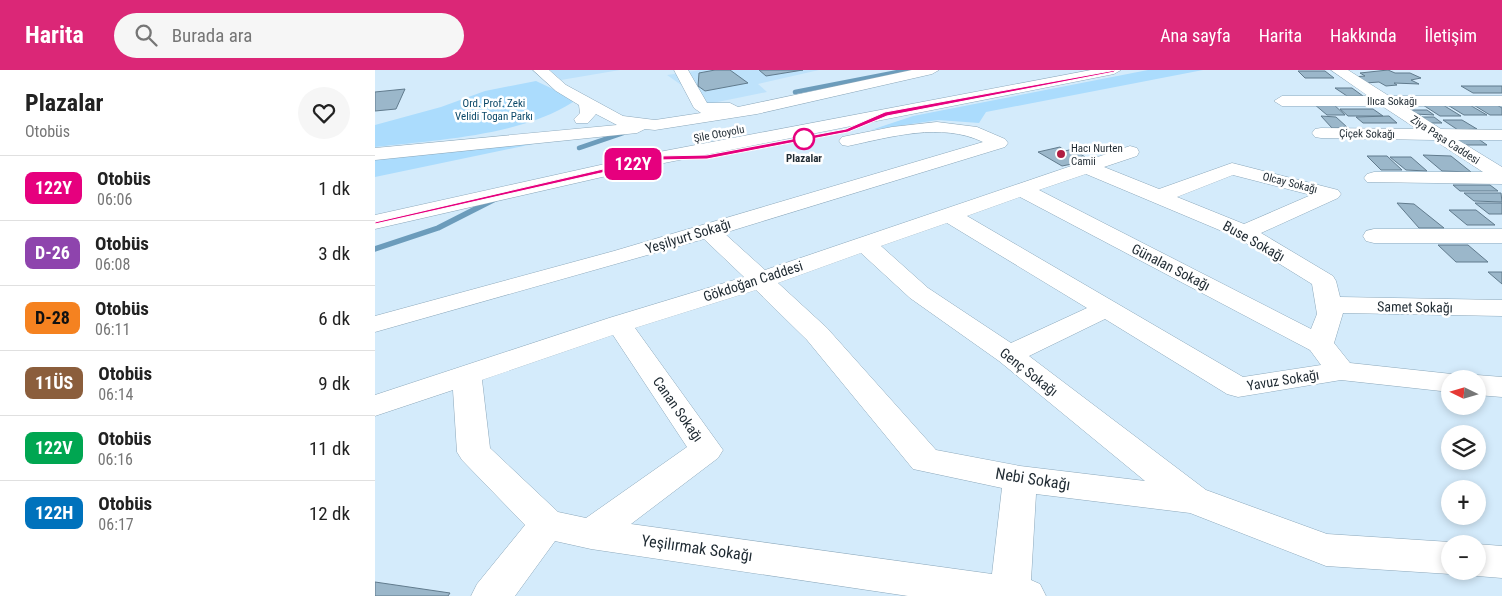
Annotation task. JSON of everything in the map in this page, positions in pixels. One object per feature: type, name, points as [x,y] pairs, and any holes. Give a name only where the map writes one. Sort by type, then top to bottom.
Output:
[{"type":"main road","points":[[540,70],[554,82],[587,103],[625,121],[655,125],[757,109],[932,70]]},
{"type":"main road","points":[[681,70],[702,108],[757,109]]},
{"type":"main road","name":"Şile Otoyolu","points":[[493,176],[1063,70]]},
{"type":"main road","name":"Şile Otoyolu","points":[[375,222],[659,158],[1114,70]]},
{"type":"main road","name":"Ziya Paşa Caddesi","points":[[1338,70],[1502,177]]},
{"type":"main road","points":[[554,82],[570,85],[625,121]]},
{"type":"main road","name":"Ilıca Sokağı","points":[[1282,101],[1502,101]]},
{"type":"main road","points":[[533,136],[581,120],[588,114],[587,103]]},
{"type":"main road","points":[[375,154],[434,149],[533,136],[625,121],[675,118],[757,109]]},
{"type":"main road","name":"Yeşilyurt Sokağı","points":[[375,324],[707,230],[999,143],[969,130],[942,127],[900,130],[848,141]]},
{"type":"main road","name":"Çiçek Sokağı","points":[[1321,133],[1502,135]]},
{"type":"main road","name":"Gökdoğan Caddesi","points":[[375,406],[619,324],[761,280],[1089,168],[1130,152]]},
{"type":"main road","name":"Buse Sokağı","points":[[1089,168],[1244,232],[1324,281],[1330,314],[1320,344]]},
{"type":"main road","name":"Olcay Sokağı","points":[[1160,196],[1232,169],[1331,194],[1244,232]]},
{"type":"main road","points":[[1374,178],[1502,177]]},
{"type":"main road","name":"Günalan Sokağı","points":[[1022,190],[1320,344]]},
{"type":"main road","name":"Yavuz Sokağı","points":[[950,215],[1238,387],[1341,371],[1441,381]]},
{"type":"main road","name":"Nebi Sokağı","points":[[707,230],[817,334],[925,460],[1020,479],[1193,500],[1325,550],[1441,557]]},
{"type":"main road","points":[[1374,236],[1502,236]]},
{"type":"main road","name":"Genç Sokağı","points":[[865,244],[919,292],[1009,355],[1193,500]]},
{"type":"main road","name":"Samet Sokağı","points":[[1328,305],[1502,308]]},
{"type":"main road","points":[[1009,355],[1107,308]]},
{"type":"main road","name":"Canan Sokağı","points":[[591,534],[706,450],[619,324]]},
{"type":"main road","points":[[1320,344],[1341,371]]},
{"type":"main road","points":[[467,375],[475,452],[547,524],[491,596]]},
{"type":"main road","points":[[1486,386],[1502,387]]},
{"type":"main road","points":[[1015,595],[1020,479]]},
{"type":"main road","name":"Yeşilırmak Sokağı","points":[[547,524],[591,534],[1015,595]]},
{"type":"main road","points":[[1486,561],[1502,562]]},
{"type":"shaded area","points":[[550,70],[620,70],[561,80]]},
{"type":"shaded area","points":[[701,70],[819,70],[758,84],[767,92],[703,105],[687,89],[667,75]]},
{"type":"green space","points":[[1148,70],[1203,70],[986,112],[979,123],[938,120],[871,130],[913,116]]},
{"type":"green space","name":"Ord. Prof. Zeki Velidi Togan Parkı","points":[[536,81],[572,98],[573,102],[529,122],[477,135],[375,147],[375,125],[441,107],[485,91]]},
{"type":"green space","name":"Ord. Prof. Zeki Velidi Togan Parkı","points":[[557,139],[375,177],[375,157]]},
{"type":"building","points":[[730,70],[748,83],[705,91],[698,86],[699,73]]},
{"type":"building","points":[[759,70],[803,70],[766,76]]},
{"type":"building","points":[[1388,70],[1395,73],[1410,73],[1421,78],[1411,80],[1419,84],[1394,83],[1397,85],[1386,86],[1379,82],[1365,83],[1353,77],[1365,76],[1360,73]]},
{"type":"building","points":[[1298,71],[1325,71],[1334,78],[1305,78]]},
{"type":"building","points":[[1461,86],[1502,86],[1502,93],[1473,93]]},
{"type":"building","points":[[1335,88],[1352,88],[1363,96],[1347,96]]},
{"type":"building","points":[[405,89],[396,109],[375,111],[375,92]]},
{"type":"building","points":[[1332,103],[1345,115],[1327,115],[1314,104]]},
{"type":"building","points":[[1446,104],[1468,104],[1487,115],[1464,115]]},
{"type":"building","points":[[1472,104],[1495,104],[1502,108],[1502,115],[1490,115]]},
{"type":"building","points":[[1423,105],[1443,105],[1461,116],[1440,116]]},
{"type":"building","points":[[1340,109],[1373,109],[1383,116],[1348,116]]},
{"type":"building","points":[[1409,110],[1427,110],[1434,115],[1415,114]]},
{"type":"building","points":[[1321,116],[1336,117],[1348,128],[1332,128]]},
{"type":"building","points":[[1389,116],[1397,123],[1363,123],[1356,117]]},
{"type":"building","points":[[1414,117],[1434,117],[1442,123],[1424,123]]},
{"type":"building","points":[[1443,120],[1462,120],[1477,129],[1458,130]]},
{"type":"building","points":[[1447,138],[1477,138],[1487,145],[1458,145]]},
{"type":"building","name":"Hacı Nurten Camii","points":[[1060,147],[1065,151],[1073,149],[1085,157],[1077,159],[1082,162],[1062,166],[1038,152]]},
{"type":"building","points":[[1423,155],[1451,156],[1471,172],[1442,171]]},
{"type":"building","points":[[1367,156],[1387,156],[1402,170],[1381,170]]},
{"type":"building","points":[[1390,157],[1411,157],[1427,171],[1406,170]]},
{"type":"building","points":[[1453,185],[1490,185],[1498,191],[1460,191]]},
{"type":"building","points":[[1464,193],[1501,193],[1502,202],[1474,201]]},
{"type":"building","points":[[1397,203],[1414,204],[1444,228],[1419,228]]},
{"type":"building","points":[[1475,203],[1502,203],[1502,214],[1489,214]]},
{"type":"building","points":[[1449,210],[1476,210],[1495,225],[1467,225]]},
{"type":"building","points":[[1438,245],[1468,245],[1488,262],[1456,262]]},
{"type":"building","points":[[1488,272],[1502,272],[1502,284]]},
{"type":"building","points":[[375,582],[450,593],[448,596],[375,596]]},
{"type":"waterway","points":[[795,92],[908,70]]},
{"type":"waterway","points":[[579,148],[623,133]]},
{"type":"waterway","points":[[375,249],[438,228],[497,198]]},
{"type":"bus line","name":"122Y","points":[[375,222],[659,158],[707,157],[848,130],[885,114],[1114,70]]},
{"type":"place","name":"Plazalar","points":[[804,139]]},
{"type":"place","name":"Hacı Nurten Camii","points":[[1061,154]]}]
